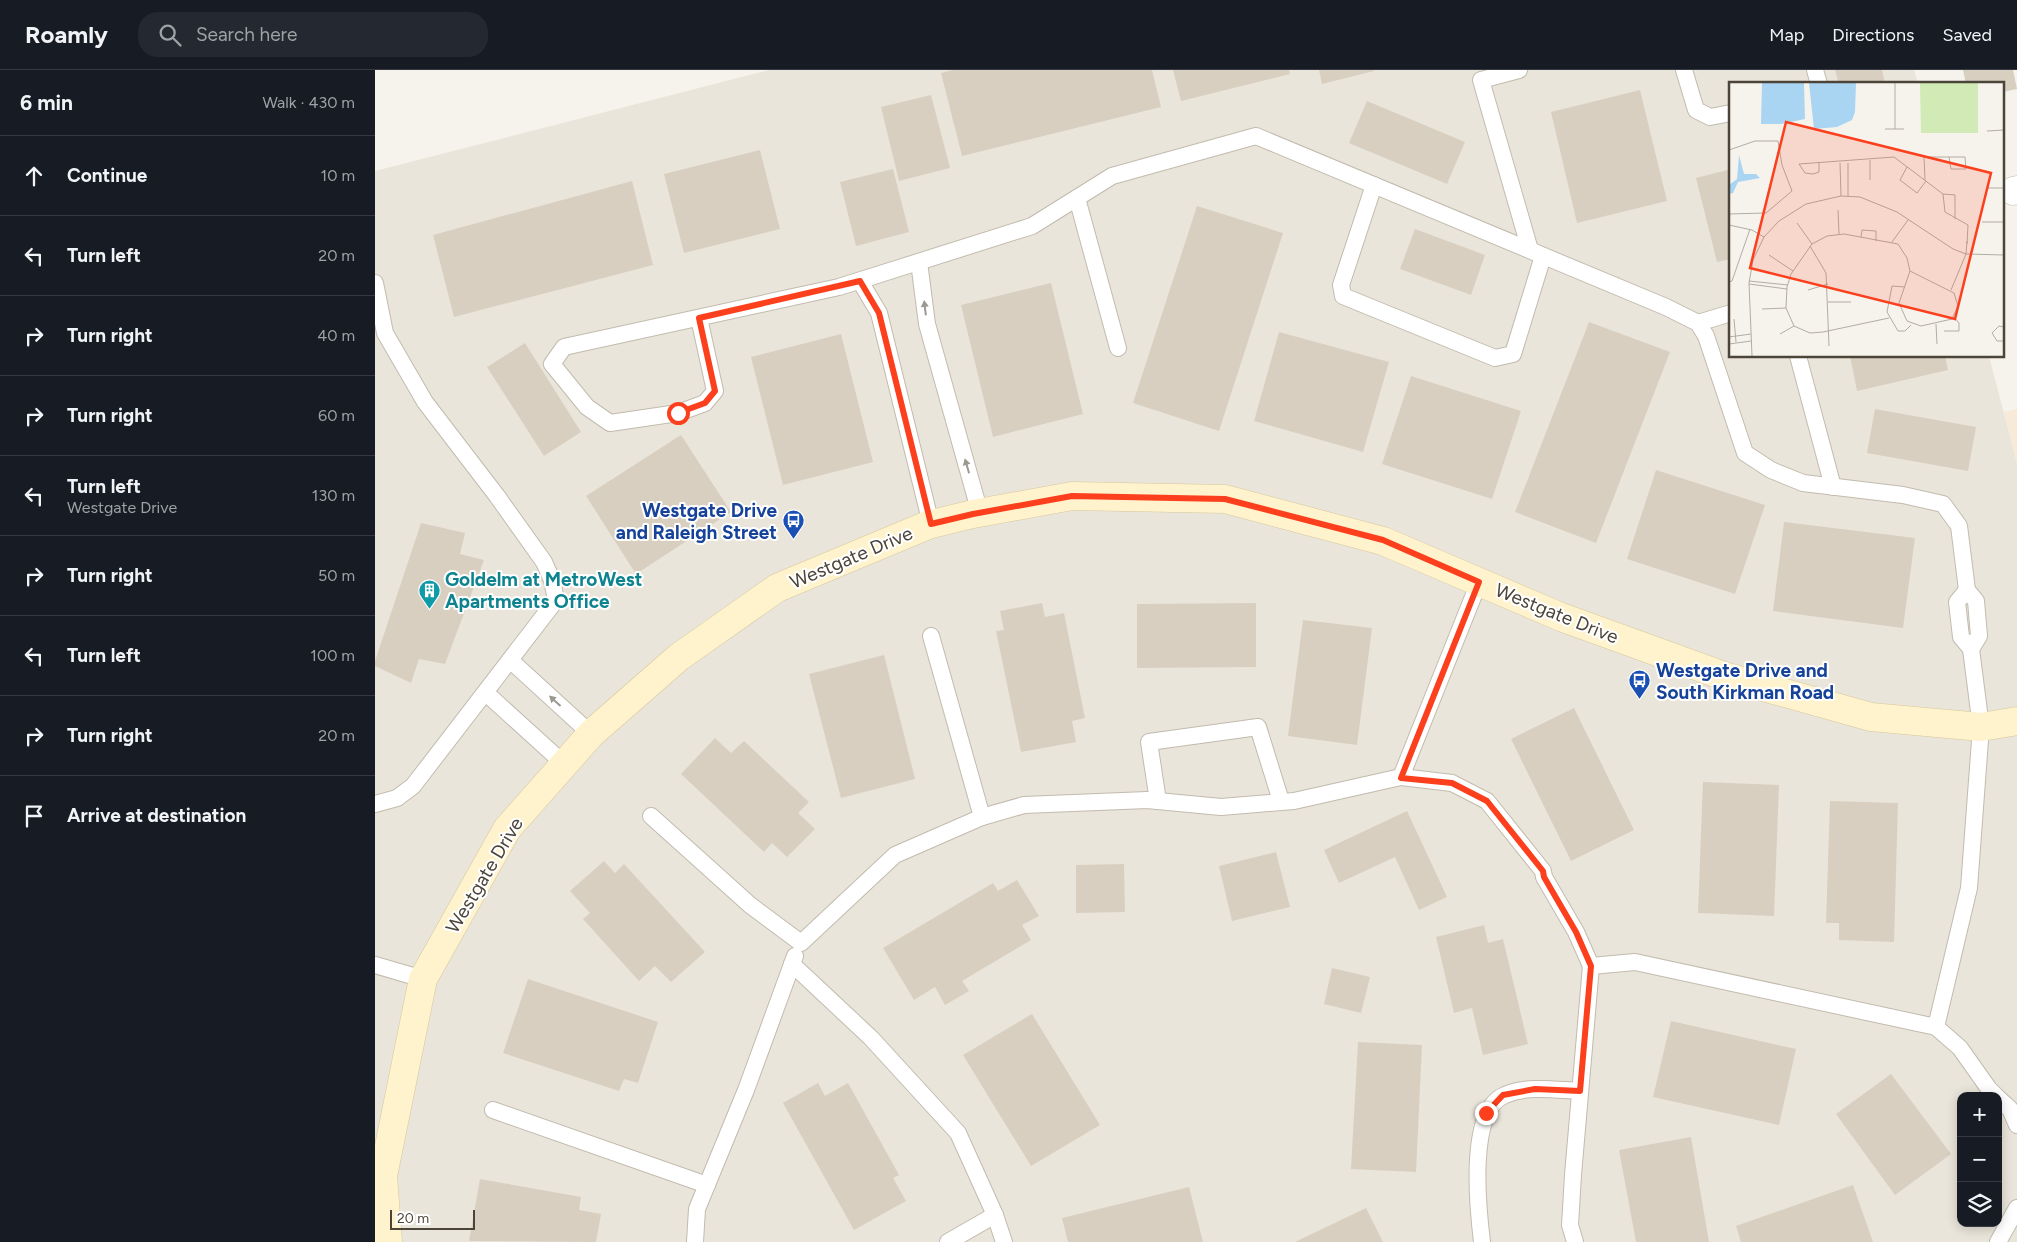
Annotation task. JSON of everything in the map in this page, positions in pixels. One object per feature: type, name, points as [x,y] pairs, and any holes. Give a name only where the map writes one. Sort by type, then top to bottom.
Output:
[{"type":"street","name":"Westgate Drive","points":[[388,1242],[383,1176],[423,979],[507,829],[563,763],[591,734],[679,657],[777,588],[931,524],[1072,496],[1225,499],[1383,540],[1561,617],[1724,676],[1871,717],[1981,726],[2017,721]]},
{"type":"lane","points":[[1374,185],[1341,285],[1343,296],[1495,358],[1513,354],[1537,253],[1481,80],[1519,70]]},
{"type":"lane","points":[[1684,70],[1695,110],[1710,117],[1729,113]]},
{"type":"lane","points":[[699,318],[715,391],[705,403],[678,413],[610,423],[587,407],[552,364],[565,347],[860,281],[1032,226],[1112,176],[1256,136],[1666,306],[1698,323],[1706,336],[1745,453],[1771,470],[1803,483],[1903,495],[1943,504],[1959,526],[1967,590],[1957,602],[1961,637],[1971,649],[1981,726],[1969,888],[1936,1027]]},
{"type":"lane","points":[[1077,198],[1117,348]]},
{"type":"lane","points":[[919,262],[927,324],[980,513]]},
{"type":"lane","points":[[860,281],[879,313],[931,524]]},
{"type":"lane","points":[[375,283],[385,333],[425,402],[543,562],[552,580],[556,600],[413,786],[397,798],[375,804]]},
{"type":"lane","points":[[1698,323],[1729,314]]},
{"type":"lane","points":[[1799,358],[1833,487]]},
{"type":"lane","points":[[1401,778],[1479,582]]},
{"type":"lane","points":[[931,636],[982,817]]},
{"type":"lane","points":[[510,660],[591,734]]},
{"type":"lane","points":[[485,693],[563,763]]},
{"type":"lane","points":[[1158,801],[1149,742],[1258,727],[1281,802]]},
{"type":"lane","points":[[695,1242],[697,1209],[746,1090],[801,943],[895,855],[982,817],[1024,805],[1158,801],[1221,807],[1281,802],[1401,778],[1452,783],[1487,801],[1543,871],[1544,877],[1576,932],[1591,966],[1571,1225],[1575,1242]]},
{"type":"lane","points":[[651,816],[750,905],[801,943]]},
{"type":"lane","points":[[1591,966],[1635,962],[1936,1027],[1960,1048],[1993,1092]]},
{"type":"lane","points":[[792,964],[871,1038],[958,1133],[995,1215],[1004,1242]]},
{"type":"lane","points":[[375,965],[423,979]]},
{"type":"lane","points":[[1482,1242],[1476,1164],[1486,1113],[1503,1095],[1535,1089],[1580,1091]]},
{"type":"lane","points":[[2002,1101],[2010,1108],[2017,1126]]},
{"type":"lane","points":[[493,1110],[707,1185]]},
{"type":"lane","points":[[2007,1235],[2017,1208]]},
{"type":"lane","points":[[948,1242],[995,1215]]},
{"type":"shaded area","points":[[769,70],[1914,70],[1917,82],[1729,82],[1729,358],[1990,358],[2017,463],[2017,1242],[375,1242],[375,171]]},
{"type":"shaded area","points":[[2017,409],[2017,463],[2004,412]]},
{"type":"building","points":[[953,70],[1152,70],[1161,107],[962,156],[941,73]]},
{"type":"building","points":[[1173,70],[1289,70],[1290,74],[1181,101]]},
{"type":"building","points":[[1319,70],[1374,70],[1374,71],[1322,84]]},
{"type":"building","points":[[1835,70],[1882,70],[1885,82],[1838,82]]},
{"type":"building","points":[[1963,70],[2013,70],[2017,89],[2005,92],[2005,82],[1966,82]]},
{"type":"building","points":[[1640,90],[1667,201],[1577,223],[1551,112]]},
{"type":"building","points":[[931,95],[950,168],[899,181],[881,107]]},
{"type":"building","points":[[1367,101],[1465,142],[1447,184],[1349,143]]},
{"type":"building","points":[[760,150],[780,229],[684,253],[664,174]]},
{"type":"building","points":[[893,169],[909,232],[856,246],[840,182]]},
{"type":"building","points":[[1729,170],[1729,259],[1717,262],[1696,178]]},
{"type":"building","points":[[632,181],[653,265],[454,317],[433,235]]},
{"type":"building","points":[[1197,206],[1283,233],[1219,431],[1133,403]]},
{"type":"building","points":[[1415,229],[1485,255],[1471,295],[1400,269]]},
{"type":"building","points":[[1051,283],[1083,414],[993,437],[961,305]]},
{"type":"building","points":[[1589,322],[1670,352],[1596,543],[1515,512]]},
{"type":"building","points":[[1279,332],[1389,362],[1363,452],[1254,421]]},
{"type":"building","points":[[841,334],[873,462],[783,485],[751,357]]},
{"type":"building","points":[[525,343],[581,432],[544,456],[487,367]]},
{"type":"building","points":[[1850,358],[1945,358],[1948,370],[1857,391]]},
{"type":"building","points":[[1411,376],[1521,411],[1492,499],[1382,464]]},
{"type":"building","points":[[1875,409],[1976,427],[1968,471],[1867,453]]},
{"type":"building","points":[[681,435],[731,512],[636,574],[586,496]]},
{"type":"building","points":[[1656,470],[1765,505],[1735,594],[1627,559]]},
{"type":"building","points":[[1784,522],[1915,538],[1903,628],[1773,611]]},
{"type":"building","name":"Goldelm at MetroWest Apartments Office","points":[[421,523],[465,533],[460,554],[484,560],[445,664],[419,659],[411,683],[375,666],[375,661]]},
{"type":"building","points":[[1042,603],[1045,617],[1064,613],[1085,718],[1072,721],[1076,742],[1021,752],[996,631],[1004,630],[1000,611]]},
{"type":"building","points":[[1256,603],[1256,667],[1137,668],[1137,604]]},
{"type":"building","points":[[1303,620],[1372,628],[1357,745],[1288,736]]},
{"type":"building","points":[[884,655],[915,779],[841,798],[809,674]]},
{"type":"building","points":[[1574,708],[1634,830],[1571,861],[1511,739]]},
{"type":"building","points":[[715,738],[731,753],[744,741],[809,802],[798,813],[815,829],[787,857],[772,843],[764,852],[681,774]]},
{"type":"building","points":[[1703,782],[1779,785],[1774,916],[1698,913]]},
{"type":"building","points":[[1830,801],[1898,803],[1894,942],[1839,940],[1839,923],[1826,923]]},
{"type":"building","points":[[1407,811],[1447,897],[1419,910],[1395,857],[1339,883],[1324,850]]},
{"type":"building","points":[[1276,852],[1290,907],[1232,921],[1219,866]]},
{"type":"building","points":[[604,861],[615,873],[624,864],[705,952],[671,982],[655,966],[639,981],[583,919],[590,913],[570,891]]},
{"type":"building","points":[[1124,864],[1125,912],[1076,913],[1076,865]]},
{"type":"building","points":[[1017,880],[1039,916],[1022,925],[1031,940],[962,981],[969,991],[945,1005],[935,987],[914,1000],[883,948],[993,883],[998,891]]},
{"type":"building","points":[[1484,925],[1488,943],[1503,939],[1528,1044],[1483,1055],[1472,1008],[1454,1013],[1436,937]]},
{"type":"building","points":[[1332,968],[1370,977],[1361,1013],[1324,1004]]},
{"type":"building","points":[[528,979],[658,1022],[638,1083],[624,1079],[619,1091],[503,1053]]},
{"type":"building","points":[[1032,1014],[1100,1125],[1031,1166],[963,1055]]},
{"type":"building","points":[[1671,1021],[1796,1049],[1779,1125],[1653,1097]]},
{"type":"building","points":[[1358,1042],[1422,1045],[1416,1172],[1351,1169]]},
{"type":"building","points":[[1891,1074],[1951,1154],[1895,1195],[1836,1114]]},
{"type":"building","points":[[818,1083],[825,1096],[848,1083],[899,1175],[893,1178],[906,1201],[854,1230],[783,1103]]},
{"type":"building","points":[[1691,1137],[1709,1242],[1636,1242],[1619,1150]]},
{"type":"building","points":[[480,1179],[581,1197],[579,1210],[601,1214],[596,1242],[469,1241]]},
{"type":"building","points":[[1853,1185],[1873,1242],[1741,1242],[1736,1226]]},
{"type":"building","points":[[1189,1187],[1203,1242],[1068,1242],[1062,1218]]},
{"type":"building","points":[[1366,1208],[1383,1242],[1295,1242]]},
{"type":"place","name":"Westgate Drive and Raleigh Street","points":[[793,540]]},
{"type":"place","name":"Goldelm at MetroWest Apartments Office","points":[[429,609]]},
{"type":"place","name":"Westgate Drive and South Kirkman Road","points":[[1640,700]]},
{"type":"route","points":[[678,413],[705,403],[715,391],[699,318],[860,281],[879,313],[931,524],[973,514],[1072,496],[1225,499],[1383,540],[1479,582],[1401,778],[1452,783],[1487,801],[1543,871],[1544,877],[1576,932],[1591,966],[1580,1091],[1535,1089],[1503,1095],[1486,1113]]}]
